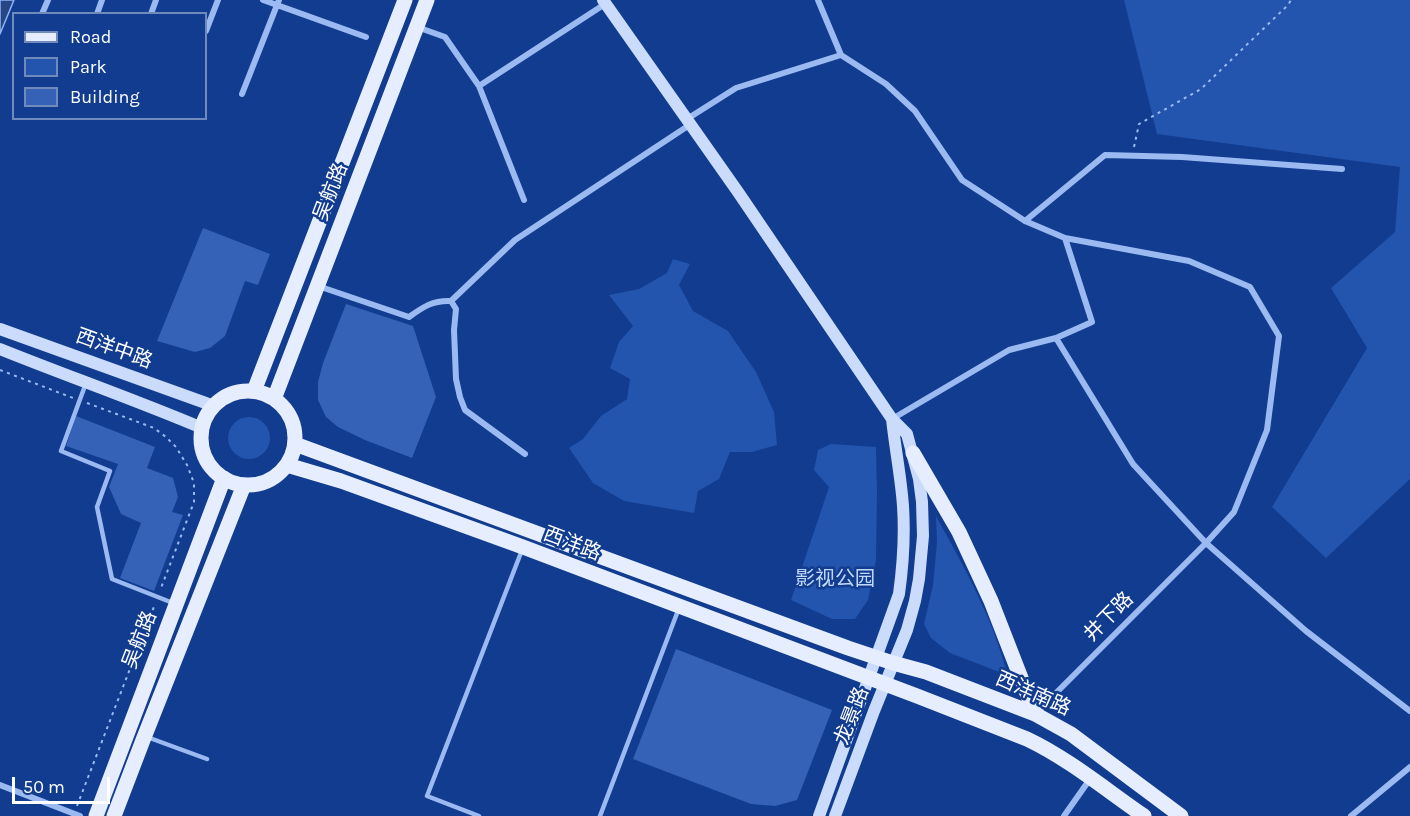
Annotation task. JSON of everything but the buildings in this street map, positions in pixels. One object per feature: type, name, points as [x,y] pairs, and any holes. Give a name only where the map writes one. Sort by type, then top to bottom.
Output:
[{"type":"main road","name":"吴航路","points":[[254,391],[405,0]]},
{"type":"main road","name":"吴航路","points":[[274,399],[427,0]]},
{"type":"main road","points":[[254,391],[274,399],[284,407],[295,431],[295,444],[287,465],[268,481],[256,485],[233,483],[224,478],[213,469],[205,457],[201,443],[205,420],[214,406],[229,395],[254,391]]},
{"type":"main road","name":"西洋路","points":[[295,444],[848,648]]},
{"type":"main road","points":[[913,453],[960,532],[992,601],[1035,714]]},
{"type":"main road","points":[[341,481],[348,464]]},
{"type":"main road","name":"西洋路","points":[[287,465],[341,481],[869,678]]},
{"type":"main road","name":"吴航路","points":[[96,816],[224,478]]},
{"type":"main road","name":"吴航路","points":[[114,816],[244,485]]},
{"type":"main road","points":[[194,558],[213,565]]},
{"type":"main road","name":"西洋南路","points":[[848,648],[926,672],[1035,714],[1071,734],[1181,816]]},
{"type":"main road","points":[[869,678],[1044,747],[1144,816]]},
{"type":"street","points":[[207,28],[218,0]]},
{"type":"street","points":[[263,0],[278,3],[366,37]]},
{"type":"street","points":[[317,286],[409,317],[440,300],[451,301],[515,240],[736,88],[841,56],[818,0]]},
{"type":"street","points":[[479,86],[604,2]]},
{"type":"street","name":"龙景路","points":[[604,2],[738,192],[892,419],[907,434],[913,453],[922,502],[923,536],[915,601],[907,630],[835,816]]},
{"type":"street","points":[[242,94],[278,3]]},
{"type":"street","points":[[416,27],[446,37],[479,86],[524,200]]},
{"type":"street","name":"井下路","points":[[841,56],[886,84],[915,111],[962,180],[1025,221],[1065,238],[1189,261],[1250,287],[1279,336],[1267,430],[1234,512],[1206,543],[1035,714]]},
{"type":"street","points":[[1025,221],[1105,155],[1182,157],[1342,169]]},
{"type":"street","points":[[819,816],[899,594],[904,536],[903,505],[892,419],[1009,350],[1056,338],[1092,322],[1065,238]]},
{"type":"street","points":[[451,301],[456,309],[454,330],[456,379],[465,410],[525,454]]},
{"type":"street","name":"西洋中路","points":[[0,329],[214,406]]},
{"type":"street","points":[[275,338],[295,345]]},
{"type":"street","points":[[1056,338],[1133,464],[1206,543],[1306,632],[1410,711]]},
{"type":"street","name":"西洋中路","points":[[0,349],[202,428]]},
{"type":"street","points":[[124,398],[132,377]]},
{"type":"street","points":[[1351,816],[1410,767]]},
{"type":"street","points":[[1064,816],[1090,779]]},
{"type":"street","points":[[0,785],[77,815]]},
{"type":"lane","points":[[87,383],[61,451],[110,471],[97,507],[112,579],[176,604]]},
{"type":"lane","points":[[479,816],[427,796],[523,548]]},
{"type":"lane","points":[[600,816],[680,607]]},
{"type":"lane","points":[[145,736],[207,759]]},
{"type":"path","points":[[1132,155],[1139,123],[1201,89],[1281,13],[1291,0]]},
{"type":"path","points":[[0,370],[154,428],[176,447],[194,483],[194,502],[77,815]]},
{"type":"green space","points":[[1124,0],[1410,0],[1410,479],[1326,558],[1272,507],[1367,348],[1331,288],[1395,232],[1400,167],[1157,134]]},
{"type":"green space","points":[[673,259],[690,264],[679,285],[693,311],[728,331],[756,372],[774,412],[777,445],[752,452],[730,452],[719,479],[698,491],[694,513],[624,501],[593,483],[569,448],[583,439],[601,416],[627,399],[630,379],[610,368],[619,342],[633,326],[609,295],[639,289],[667,273]]},
{"type":"green space","points":[[249,417],[257,418],[264,423],[269,430],[269,446],[264,453],[257,458],[249,459],[241,458],[234,453],[229,446],[228,438],[229,430],[234,423],[241,418]]},
{"type":"green space","name":"影视公园","points":[[831,444],[876,447],[876,560],[868,600],[855,619],[832,619],[791,600],[829,487],[814,470],[818,450]]},
{"type":"green space","points":[[936,516],[987,615],[1007,675],[950,653],[931,638],[924,624],[933,585],[937,542]]},
{"type":"shaded area","points":[[0,0],[14,0],[0,34]]}]
